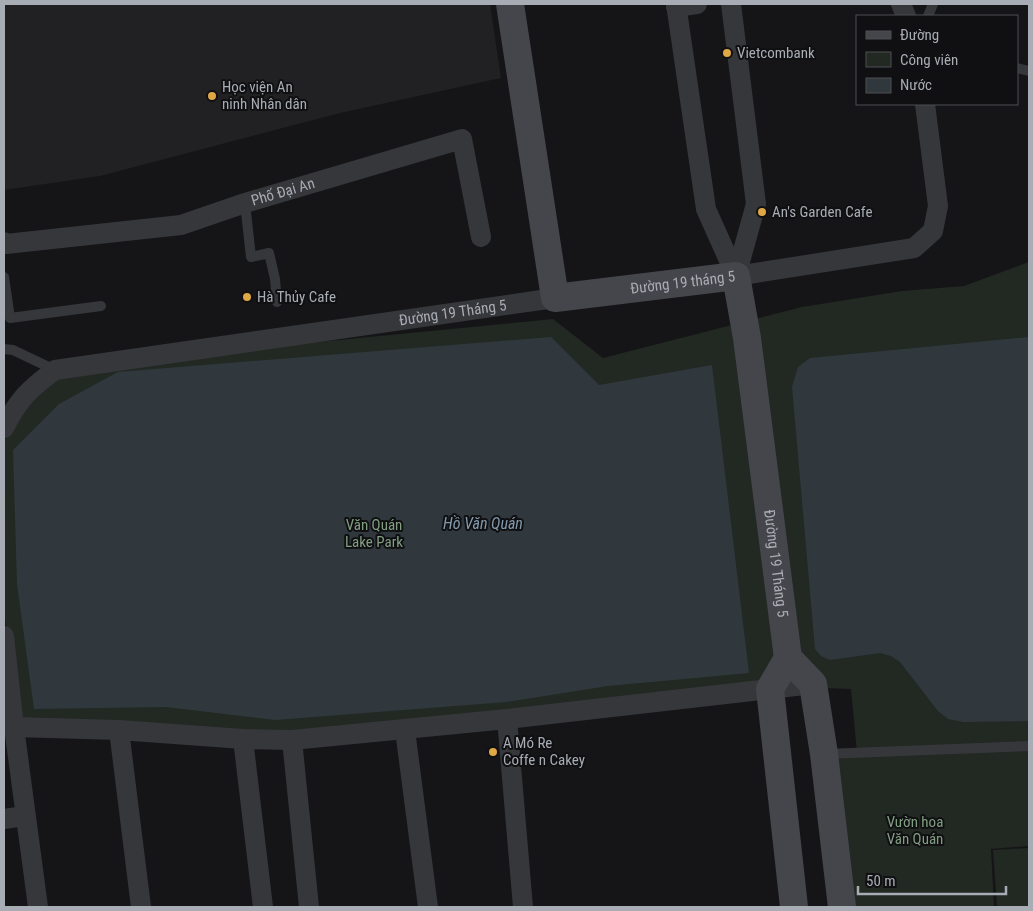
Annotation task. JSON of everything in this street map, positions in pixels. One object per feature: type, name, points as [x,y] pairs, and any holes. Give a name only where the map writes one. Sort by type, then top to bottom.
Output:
[{"type":"street","points":[[510,4],[555,298]]},
{"type":"street","points":[[697,4],[676,5],[706,208],[736,276]]},
{"type":"street","points":[[731,4],[756,204],[736,276]]},
{"type":"street","points":[[736,276],[914,248],[933,231],[938,206],[925,105]]},
{"type":"street","name":"Phố Đại An","points":[[5,245],[180,225],[245,203],[462,139],[481,237]]},
{"type":"street","name":"Đường 19 tháng 5","points":[[555,298],[736,276],[749,350]]},
{"type":"street","name":"Đường 19 Tháng 5","points":[[55,370],[555,298]]},
{"type":"street","name":"Đường 19 Tháng 5","points":[[749,350],[788,658]]},
{"type":"street","points":[[4,428],[14,408],[34,385],[55,370]]},
{"type":"street","points":[[4,636],[38,907]]},
{"type":"street","points":[[794,907],[770,689],[788,658],[813,684],[824,754],[842,907]]},
{"type":"street","points":[[14,727],[119,730],[243,739],[292,740],[405,730],[813,684]]},
{"type":"street","points":[[507,719],[523,907]]},
{"type":"street","points":[[119,730],[141,907]]},
{"type":"street","points":[[405,730],[428,907]]},
{"type":"street","points":[[243,739],[263,907]]},
{"type":"street","points":[[292,740],[309,907]]},
{"type":"street","points":[[4,819],[26,816]]},
{"type":"lane","points":[[245,203],[251,256],[269,252],[276,279],[277,302]]},
{"type":"lane","points":[[4,277],[10,318],[101,306]]},
{"type":"lane","points":[[4,349],[13,350],[55,370]]},
{"type":"lane","points":[[824,754],[1029,746]]},
{"type":"shaded area","name":"Học viện An ninh Nhân dân","points":[[4,4],[490,4],[501,78],[340,113],[100,176],[4,190]]},
{"type":"green space","name":"Hồ Văn Quán","points":[[1029,262],[1029,743],[857,753],[851,689],[764,686],[277,735],[16,726],[4,608],[4,442],[17,409],[74,366],[553,319],[603,358],[802,307],[902,291],[964,286]]},
{"type":"green space","name":"Vườn hoa Văn Quán","points":[[1029,749],[1029,846],[991,849],[994,907],[847,907],[828,758]]},
{"type":"green space","points":[[1029,848],[1029,907],[997,907],[993,850]]},
{"type":"water","name":"Hồ Văn Quán","points":[[551,337],[599,385],[712,365],[749,673],[608,686],[506,702],[275,720],[166,707],[34,709],[17,584],[13,450],[59,404],[118,372]]},
{"type":"water","points":[[1029,337],[1029,721],[963,722],[948,719],[938,711],[900,662],[891,656],[880,653],[830,660],[821,656],[815,649],[792,387],[798,367],[810,358]]},
{"type":"place","name":"Vietcombank","points":[[727,53]]},
{"type":"place","name":"Học viện An ninh Nhân dân","points":[[212,96]]},
{"type":"place","name":"An's Garden Cafe","points":[[762,212]]},
{"type":"place","name":"Hà Thủy Cafe","points":[[247,297]]},
{"type":"place","name":"A Mó Re Coffe n Cakey","points":[[493,752]]},
{"type":"park label","name":"Văn Quán Lake Park","points":[[374,534]]}]
